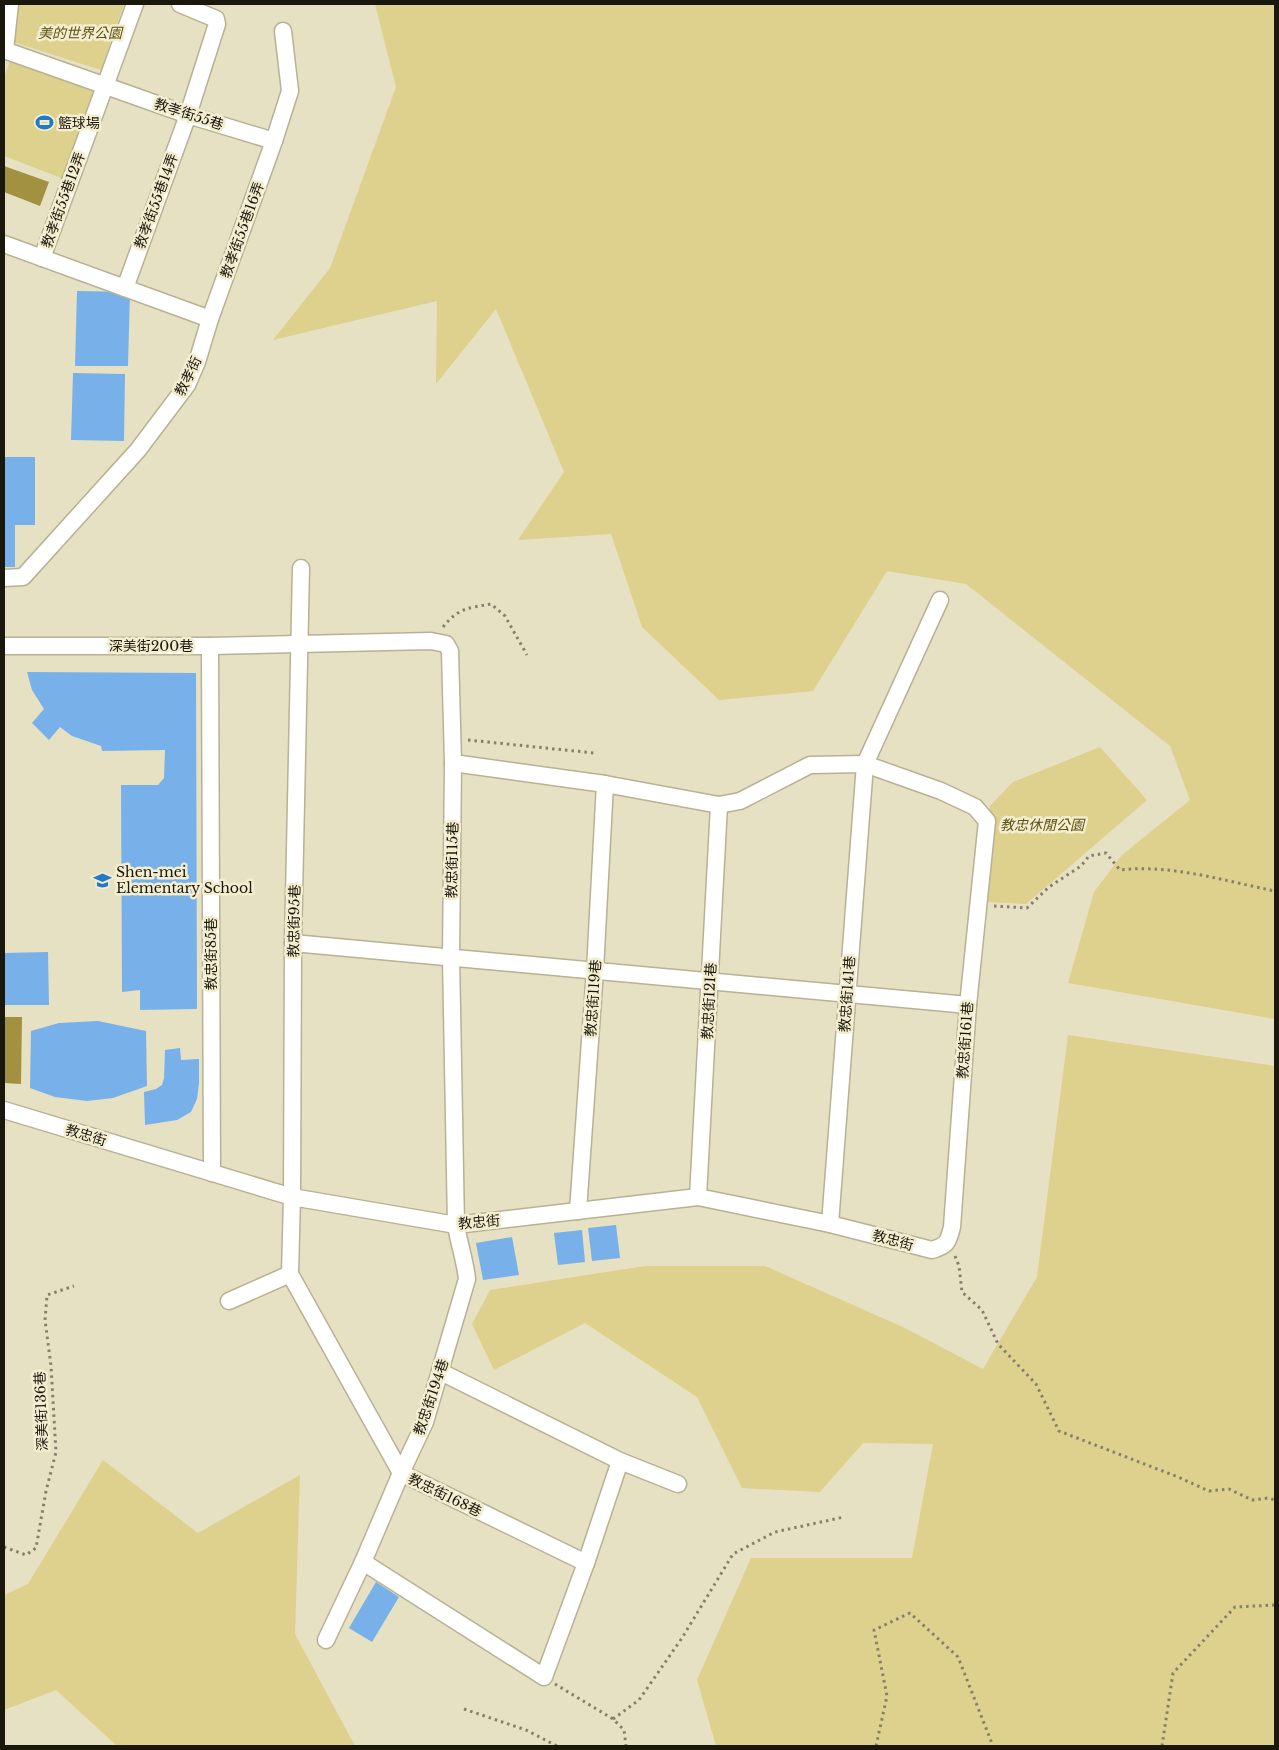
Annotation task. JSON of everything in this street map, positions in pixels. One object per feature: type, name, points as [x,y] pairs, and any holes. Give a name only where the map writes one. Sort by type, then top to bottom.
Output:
[{"type":"street","points":[[5,50],[10,4]]},
{"type":"street","name":"教孝街55巷12弄","points":[[42,258],[135,4]]},
{"type":"street","name":"教孝街55巷14弄","points":[[125,288],[188,115],[218,24],[216,19],[210,15],[180,4]]},
{"type":"street","name":"教孝街55巷16弄","points":[[210,319],[290,91],[283,31]]},
{"type":"street","name":"教孝街55巷","points":[[5,50],[188,115],[274,141]]},
{"type":"street","points":[[4,244],[210,319]]},
{"type":"street","name":"教孝街","points":[[4,578],[23,577],[138,450],[186,385],[197,362],[210,319]]},
{"type":"street","name":"教忠街95巷","points":[[292,1197],[293,943],[301,568]]},
{"type":"street","points":[[453,764],[605,784],[719,805],[740,801],[810,765],[865,764],[940,600]]},
{"type":"street","points":[[298,644],[432,641]]},
{"type":"street","name":"教忠街115巷","points":[[432,641],[446,644],[450,651],[453,739],[451,957],[456,1225]]},
{"type":"street","name":"深美街200巷","points":[[4,646],[298,644]]},
{"type":"street","name":"教忠街85巷","points":[[210,646],[212,1173]]},
{"type":"street","name":"教忠街161巷","points":[[865,764],[941,791],[975,807],[987,821],[968,1005],[952,1227],[948,1242]]},
{"type":"street","name":"教忠街141巷","points":[[830,1224],[865,764]]},
{"type":"street","name":"教忠街119巷","points":[[578,1211],[595,970],[605,784]]},
{"type":"street","name":"教忠街121巷","points":[[698,1197],[719,805]]},
{"type":"street","points":[[293,943],[968,1005]]},
{"type":"street","name":"教忠街","points":[[4,1110],[292,1197],[456,1225],[698,1197],[830,1224],[932,1250],[942,1247],[948,1242]]},
{"type":"street","points":[[229,1301],[290,1274],[292,1197]]},
{"type":"street","name":"教忠街194巷","points":[[326,1640],[425,1422],[467,1279],[465,1261],[456,1225]]},
{"type":"street","name":"教忠街168巷","points":[[290,1274],[401,1473],[586,1563]]},
{"type":"street","points":[[440,1372],[620,1461],[678,1484]]},
{"type":"street","points":[[363,1562],[544,1678],[586,1563],[620,1461]]},
{"type":"path","points":[[432,641],[452,615],[467,608],[491,604],[506,616],[527,654]]},
{"type":"path","points":[[453,739],[594,753]]},
{"type":"path","points":[[978,905],[1027,908],[1049,886],[1082,866],[1090,856],[1106,853],[1120,870],[1137,868],[1176,871],[1275,891]]},
{"type":"path","points":[[948,1242],[959,1266],[962,1292],[982,1310],[998,1344],[1036,1384],[1059,1431],[1178,1477],[1209,1492],[1229,1489],[1252,1500],[1268,1498],[1275,1500]]},
{"type":"path","name":"深美街136巷","points":[[4,1547],[26,1555],[36,1548],[46,1491],[56,1452],[51,1366],[45,1320],[47,1295],[74,1286]]},
{"type":"path","points":[[613,1719],[639,1700],[682,1638],[733,1554],[774,1532],[844,1517]]},
{"type":"path","points":[[1162,1746],[1173,1673],[1235,1607],[1275,1605]]},
{"type":"path","points":[[876,1746],[886,1696],[874,1630],[910,1612],[958,1657],[992,1746]]},
{"type":"path","points":[[544,1678],[613,1719],[624,1730],[626,1746]]},
{"type":"path","points":[[464,1709],[526,1730],[557,1746]]},
{"type":"green space","name":"美的世界公園","points":[[18,4],[124,4],[101,70],[13,42]]},
{"type":"green space","points":[[375,4],[1275,4],[1275,1019],[1068,983],[1094,892],[1122,855],[1190,800],[1170,746],[966,584],[887,571],[813,691],[719,700],[642,627],[611,534],[518,540],[564,472],[496,309],[436,384],[437,301],[273,340],[330,268],[396,87]]},
{"type":"green space","name":"籃球場","points":[[11,58],[97,90],[64,179],[4,156],[4,78]]},
{"type":"green space","name":"教忠休閒公園","points":[[1100,747],[1147,800],[1026,904],[986,902],[990,806],[1013,782]]},
{"type":"green space","points":[[1068,1035],[1275,1066],[1275,1746],[716,1746],[697,1680],[751,1558],[912,1558],[933,1444],[863,1443],[820,1492],[742,1488],[697,1397],[585,1323],[494,1370],[472,1324],[490,1290],[645,1266],[765,1266],[905,1328],[983,1369],[1037,1277]]},
{"type":"green space","points":[[103,1460],[198,1533],[300,1475],[295,1634],[355,1746],[117,1746],[56,1690],[4,1710],[4,1595],[28,1584]]},
{"type":"shaded area","points":[[4,166],[49,182],[40,206],[4,192]]},
{"type":"shaded area","points":[[4,1017],[22,1017],[21,1084],[4,1083]]},
{"type":"building","points":[[77,291],[130,292],[128,366],[75,366]]},
{"type":"building","points":[[73,373],[125,374],[124,441],[71,440]]},
{"type":"building","points":[[4,457],[35,457],[35,525],[15,525],[15,567],[4,567]]},
{"type":"building","points":[[27,672],[196,673],[197,1009],[140,1010],[140,990],[122,992],[121,785],[158,785],[164,778],[165,750],[102,751],[101,746],[72,736],[60,727],[49,740],[32,723],[44,709],[32,690]]},
{"type":"building","points":[[48,952],[49,1005],[4,1005],[4,953]]},
{"type":"building","points":[[98,1021],[146,1031],[147,1086],[113,1098],[87,1101],[55,1097],[30,1088],[31,1031],[59,1023]]},
{"type":"building","points":[[180,1048],[181,1060],[199,1059],[197,1099],[191,1112],[177,1120],[145,1125],[144,1092],[156,1089],[162,1085],[165,1050]]},
{"type":"building","points":[[616,1225],[620,1258],[592,1261],[588,1228]]},
{"type":"building","points":[[582,1230],[585,1262],[558,1265],[554,1233]]},
{"type":"building","points":[[512,1237],[519,1275],[483,1280],[476,1243]]},
{"type":"building","points":[[376,1582],[399,1597],[372,1642],[349,1628]]},
{"type":"place","name":"籃球場","points":[[44,123]]},
{"type":"place","name":"Shen-mei Elementary School","points":[[102,880]]}]
